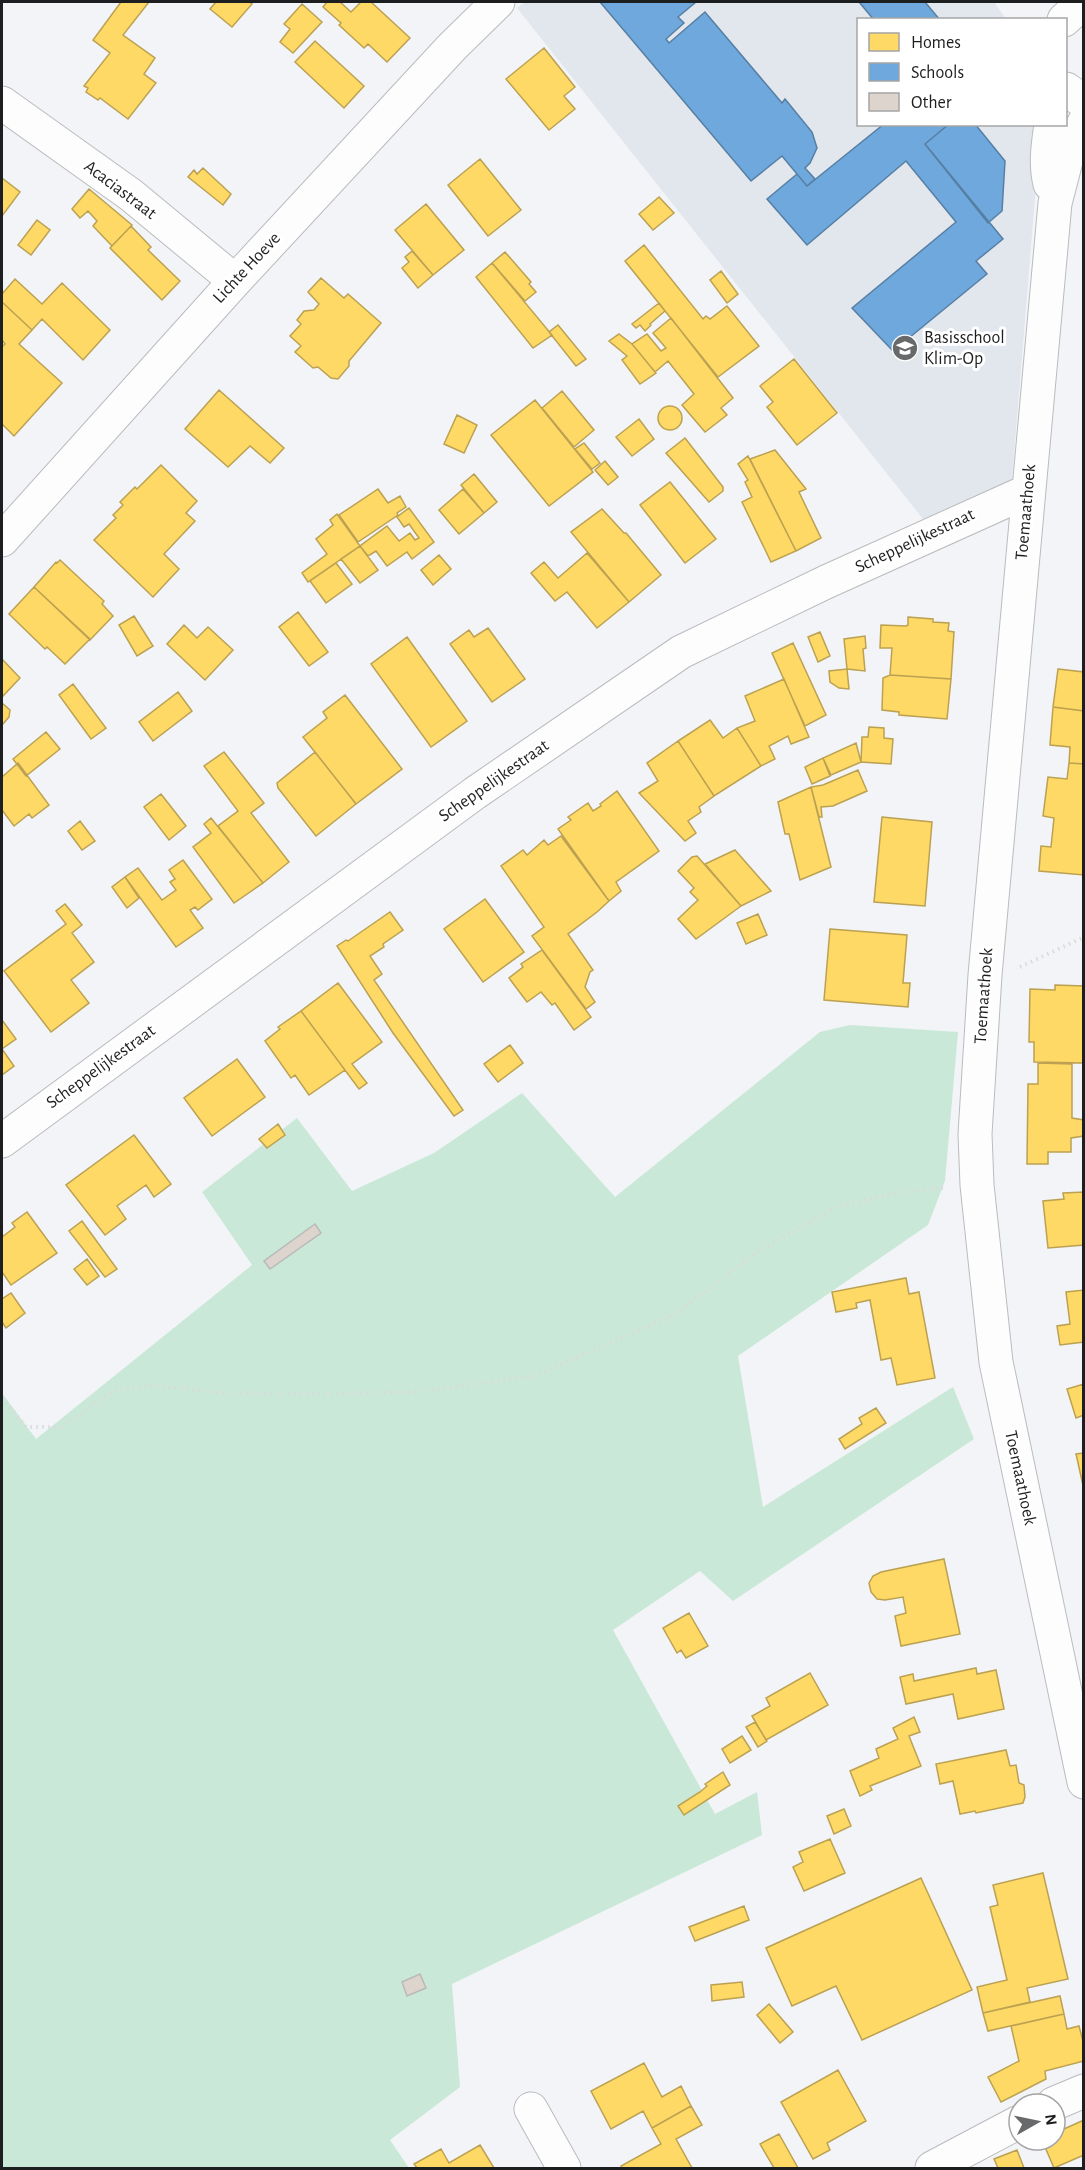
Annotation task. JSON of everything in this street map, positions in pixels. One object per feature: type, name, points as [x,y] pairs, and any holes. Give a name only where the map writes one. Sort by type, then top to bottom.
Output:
[{"type":"street","name":"Lichte Hoeve","points":[[2,540],[452,46],[498,2]]},
{"type":"street","points":[[1067,90],[1083,102]]},
{"type":"street","name":"Acaciastraat","points":[[2,103],[131,195],[235,282]]},
{"type":"street","name":"Toemaathoek","points":[[1083,123],[1068,153],[1055,203],[985,975],[975,1134],[977,1185],[996,1362],[1083,1782]]},
{"type":"street","name":"Toemaathoek","points":[[1051,126],[1047,150],[1048,173],[1055,203]]},
{"type":"street","name":"Scheppelijkestraat","points":[[2,1141],[475,793],[681,652],[932,533],[1028,491]]},
{"type":"street","points":[[1067,2098],[1083,2091]]},
{"type":"street","points":[[531,2109],[564,2169]]},
{"type":"street","points":[[932,2169],[1007,2128]]},
{"type":"path","points":[[985,975],[1021,967],[1083,937]]},
{"type":"path","points":[[2,1398],[26,1427],[61,1427],[113,1391],[155,1385],[222,1393],[319,1395],[416,1392],[534,1376],[676,1314],[757,1252],[839,1206],[907,1191],[977,1185]]},
{"type":"shaded area","name":"Basisschool Klim-Op","points":[[525,2],[994,2],[1005,18],[857,18],[857,126],[1038,126],[1039,149],[1012,479],[999,488],[923,519],[517,8]]},
{"type":"green space","points":[[850,1025],[958,1032],[945,1181],[928,1225],[738,1356],[763,1507],[953,1387],[974,1439],[733,1601],[700,1571],[613,1630],[715,1814],[757,1792],[762,1835],[452,1984],[460,2087],[390,2140],[409,2168],[2,2168],[2,1393],[36,1439],[252,1265],[202,1192],[297,1118],[352,1191],[434,1153],[522,1093],[615,1197],[820,1032]]},
{"type":"building: Homes","points":[[121,2],[149,2],[123,35],[155,58],[144,74],[156,83],[128,119],[100,98],[98,100],[86,92],[88,88],[84,86],[110,53],[93,40]]},
{"type":"building: Homes","points":[[216,2],[249,2],[252,4],[232,27],[210,9]]},
{"type":"building: Homes","points":[[327,2],[340,2],[351,12],[361,2],[371,2],[410,38],[387,62],[368,44],[364,48],[339,25],[341,23],[323,7]]},
{"type":"building: Homes","points":[[302,4],[322,22],[293,53],[280,42],[290,29],[284,24]]},
{"type":"building: Homes","points":[[315,41],[364,86],[344,108],[295,62]]},
{"type":"building: Homes","points":[[544,48],[575,87],[564,96],[575,109],[549,130],[506,79]]},
{"type":"building: Homes","points":[[480,159],[521,210],[488,236],[448,185]]},
{"type":"building: Homes","points":[[203,168],[231,194],[223,205],[188,177],[194,170],[197,174]]},
{"type":"building: Homes","points":[[2,178],[20,192],[2,216]]},
{"type":"building: Homes","points":[[89,189],[132,225],[112,246],[93,226],[97,221],[88,211],[80,218],[72,209]]},
{"type":"building: Homes","points":[[659,197],[674,213],[653,230],[639,214]]},
{"type":"building: Homes","points":[[426,204],[464,250],[433,275],[395,230]]},
{"type":"building: Homes","points":[[37,220],[50,230],[31,255],[18,245]]},
{"type":"building: Homes","points":[[131,226],[151,247],[148,250],[180,281],[162,300],[110,248]]},
{"type":"building: Homes","points":[[644,245],[703,319],[706,316],[710,319],[727,306],[759,346],[718,377],[625,261]]},
{"type":"building: Homes","points":[[412,251],[433,275],[418,288],[402,268],[409,262],[405,257]]},
{"type":"building: Homes","points":[[505,252],[531,282],[529,284],[536,292],[525,301],[492,263]]},
{"type":"building: Homes","points":[[492,263],[552,335],[533,348],[476,277]]},
{"type":"building: Homes","points":[[721,271],[738,294],[727,303],[710,280]]},
{"type":"building: Homes","points":[[321,278],[344,298],[348,294],[381,323],[349,361],[349,366],[338,379],[331,378],[318,367],[313,368],[295,352],[301,346],[290,336],[301,324],[297,320],[304,311],[314,310],[319,304],[308,292]]},
{"type":"building: Homes","points":[[15,279],[42,304],[62,283],[110,330],[83,360],[42,319],[32,330],[2,302],[2,294]]},
{"type":"building: Homes","points":[[2,302],[32,330],[19,344],[62,383],[14,436],[2,424],[2,347],[5,344],[2,340]]},
{"type":"building: Homes","points":[[659,303],[665,311],[645,331],[640,325],[636,328],[632,324]]},
{"type":"building: Homes","points":[[671,318],[733,398],[721,408],[727,415],[705,432],[682,405],[694,394],[668,361],[655,372],[632,344],[647,334],[661,351],[666,348],[653,333]]},
{"type":"building: Homes","points":[[558,325],[586,359],[576,366],[549,332]]},
{"type":"building: Homes","points":[[619,334],[632,344],[656,373],[640,384],[622,360],[627,356],[609,341]]},
{"type":"building: Homes","points":[[794,359],[837,413],[797,445],[767,407],[773,402],[760,386]]},
{"type":"building: Homes","points":[[219,390],[284,448],[270,463],[250,446],[228,467],[185,429]]},
{"type":"building: Homes","points":[[562,391],[594,430],[574,447],[542,408]]},
{"type":"building: Homes","points":[[535,400],[593,472],[549,506],[491,435]]},
{"type":"building: Homes","points":[[670,406],[679,409],[682,418],[679,427],[670,430],[661,427],[658,418],[661,409]]},
{"type":"building: Homes","points":[[457,415],[477,425],[464,453],[444,444]]},
{"type":"building: Homes","points":[[639,419],[654,439],[632,456],[616,437]]},
{"type":"building: Homes","points":[[685,438],[723,487],[723,491],[709,502],[666,453]]},
{"type":"building: Homes","points":[[584,443],[600,463],[592,469],[575,449]]},
{"type":"building: Homes","points":[[775,450],[806,489],[799,492],[821,538],[796,551],[750,459]]},
{"type":"building: Homes","points":[[748,456],[796,551],[771,562],[742,502],[752,497],[745,482],[748,480],[738,464]]},
{"type":"building: Homes","points":[[605,461],[618,477],[608,485],[595,470]]},
{"type":"building: Homes","points":[[161,465],[197,501],[186,513],[195,521],[164,554],[179,569],[153,597],[94,540],[116,518],[113,515],[123,505],[120,502]]},
{"type":"building: Homes","points":[[474,474],[497,502],[484,513],[461,485]]},
{"type":"building: Homes","points":[[670,482],[716,539],[685,563],[640,505]]},
{"type":"building: Homes","points":[[378,489],[388,503],[400,496],[406,507],[358,542],[339,515]]},
{"type":"building: Homes","points":[[463,489],[484,513],[459,534],[439,510]]},
{"type":"building: Homes","points":[[409,508],[434,542],[412,559],[407,552],[387,566],[376,551],[368,556],[360,546],[387,526],[399,541],[410,533],[415,540],[419,538],[409,524],[404,527],[397,517]]},
{"type":"building: Homes","points":[[602,509],[626,533],[661,575],[629,602],[571,532]]},
{"type":"building: Homes","points":[[337,514],[360,546],[308,582],[302,573],[327,554],[316,539],[333,525],[330,520]]},
{"type":"building: Homes","points":[[360,546],[378,570],[360,583],[341,559]]},
{"type":"building: Homes","points":[[587,553],[629,602],[597,628],[567,592],[555,601],[531,573],[544,562],[558,578]]},
{"type":"building: Homes","points":[[439,555],[451,569],[433,585],[421,570]]},
{"type":"building: Homes","points":[[60,560],[104,601],[102,604],[113,616],[90,640],[34,587]]},
{"type":"building: Homes","points":[[336,563],[352,584],[326,603],[310,581]]},
{"type":"building: Homes","points":[[34,587],[90,639],[65,664],[47,647],[45,649],[9,614]]},
{"type":"building: Homes","points":[[298,612],[328,652],[309,666],[279,627]]},
{"type":"building: Homes","points":[[134,616],[153,646],[137,656],[119,625]]},
{"type":"building: Homes","points":[[908,617],[949,623],[948,631],[954,632],[951,679],[890,675],[892,648],[880,648],[881,625],[906,626]]},
{"type":"building: Homes","points":[[184,625],[197,638],[208,627],[233,650],[205,680],[167,644]]},
{"type":"building: Homes","points":[[488,628],[525,679],[492,702],[450,644],[469,630],[474,637]]},
{"type":"building: Homes","points":[[820,632],[830,656],[818,662],[808,637]]},
{"type":"building: Homes","points":[[865,636],[866,648],[863,649],[865,671],[847,669],[844,639]]},
{"type":"building: Homes","points":[[407,637],[467,721],[431,747],[371,664]]},
{"type":"building: Homes","points":[[793,643],[826,715],[805,726],[772,653]]},
{"type":"building: Homes","points":[[2,659],[20,678],[2,697]]},
{"type":"building: Homes","points":[[847,669],[849,689],[839,688],[830,682],[829,671]]},
{"type":"building: Homes","points":[[1058,669],[1084,672],[1084,711],[1053,707]]},
{"type":"building: Homes","points":[[890,675],[951,679],[947,719],[899,715],[899,712],[882,710],[883,678]]},
{"type":"building: Homes","points":[[784,679],[809,737],[791,744],[788,736],[769,746],[775,759],[761,766],[737,728],[755,721],[745,696]]},
{"type":"building: Homes","points":[[73,684],[106,728],[91,739],[59,695]]},
{"type":"building: Homes","points":[[178,692],[192,711],[153,741],[139,722]]},
{"type":"building: Homes","points":[[345,695],[402,769],[356,804],[303,737],[327,718],[323,712]]},
{"type":"building: Homes","points":[[2,703],[10,710],[9,717],[3,724],[2,724]]},
{"type":"building: Homes","points":[[1053,707],[1084,711],[1084,764],[1069,763],[1070,747],[1050,745]]},
{"type":"building: Homes","points":[[710,720],[723,738],[737,728],[761,766],[714,796],[678,741]]},
{"type":"building: Homes","points":[[869,727],[884,728],[884,738],[893,739],[891,764],[861,762],[862,737],[868,737]]},
{"type":"building: Homes","points":[[46,732],[60,749],[26,776],[13,759]]},
{"type":"building: Homes","points":[[678,741],[714,796],[699,807],[701,812],[688,821],[696,833],[685,841],[639,793],[658,781],[647,763]]},
{"type":"building: Homes","points":[[856,743],[861,762],[831,775],[823,758]]},
{"type":"building: Homes","points":[[224,752],[264,803],[251,813],[289,862],[263,883],[218,826],[238,811],[204,766]]},
{"type":"building: Homes","points":[[315,752],[356,804],[316,836],[278,788],[277,783]]},
{"type":"building: Homes","points":[[823,758],[830,776],[812,784],[805,767]]},
{"type":"building: Homes","points":[[18,763],[49,805],[32,818],[29,814],[14,826],[2,810],[2,777]]},
{"type":"building: Homes","points":[[1069,763],[1084,764],[1084,875],[1039,871],[1041,846],[1051,847],[1054,818],[1043,816],[1048,777],[1067,779]]},
{"type":"building: Homes","points":[[858,770],[867,791],[833,806],[821,807],[822,817],[819,817],[811,787],[823,785]]},
{"type":"building: Homes","points":[[811,787],[831,867],[800,880],[789,834],[785,834],[778,802]]},
{"type":"building: Homes","points":[[617,791],[659,851],[616,882],[621,891],[609,901],[558,829],[571,820],[568,817],[588,803],[593,811]]},
{"type":"building: Homes","points":[[161,794],[186,826],[169,840],[144,807]]},
{"type":"building: Homes","points":[[882,817],[932,822],[925,906],[874,902]]},
{"type":"building: Homes","points":[[211,818],[263,883],[234,903],[193,847],[211,833],[204,824]]},
{"type":"building: Homes","points":[[80,821],[95,841],[82,850],[68,831]]},
{"type":"building: Homes","points":[[561,836],[609,901],[568,934],[593,970],[590,972],[585,987],[595,1002],[586,1009],[532,936],[544,927],[501,866],[523,850],[527,855],[544,840],[548,845]]},
{"type":"building: Homes","points":[[735,850],[771,891],[741,906],[705,864]]},
{"type":"building: Homes","points":[[697,856],[741,906],[696,939],[678,919],[698,900],[690,892],[694,888],[678,871],[692,857]]},
{"type":"building: Homes","points":[[183,860],[212,899],[198,910],[195,907],[190,910],[203,928],[176,947],[125,877],[138,868],[162,900],[176,890],[170,882],[175,879],[169,870]]},
{"type":"building: Homes","points":[[125,877],[139,898],[127,908],[112,887]]},
{"type":"building: Homes","points":[[485,899],[524,952],[483,982],[444,929]]},
{"type":"building: Homes","points":[[65,904],[82,925],[72,933],[94,962],[71,980],[89,1003],[51,1032],[4,971],[66,924],[56,911]]},
{"type":"building: Homes","points":[[390,912],[403,930],[370,956],[382,974],[374,980],[463,1110],[454,1116],[393,1033],[337,946]]},
{"type":"building: Homes","points":[[758,914],[767,935],[746,944],[737,923]]},
{"type":"building: Homes","points":[[830,929],[907,935],[903,983],[910,983],[908,1007],[824,1000]]},
{"type":"building: Homes","points":[[542,950],[591,1017],[574,1030],[555,1003],[552,1005],[541,992],[527,1002],[509,978],[523,967],[521,964]]},
{"type":"building: Homes","points":[[338,983],[382,1042],[352,1064],[367,1083],[359,1089],[301,1011]]},
{"type":"building: Homes","points":[[1055,985],[1084,986],[1084,1063],[1034,1062],[1034,1042],[1029,1042],[1030,989],[1055,990]]},
{"type":"building: Homes","points":[[301,1011],[345,1070],[309,1095],[295,1075],[291,1078],[265,1041],[280,1029],[278,1027]]},
{"type":"building: Homes","points":[[2,1020],[16,1039],[2,1049]]},
{"type":"building: Homes","points":[[510,1045],[523,1063],[498,1082],[484,1064]]},
{"type":"building: Homes","points":[[2,1049],[14,1066],[2,1075]]},
{"type":"building: Homes","points":[[237,1059],[265,1097],[212,1136],[184,1098]]},
{"type":"building: Homes","points":[[1038,1063],[1072,1064],[1072,1118],[1084,1120],[1084,1136],[1071,1138],[1071,1152],[1048,1152],[1048,1164],[1027,1164],[1028,1084],[1038,1084]]},
{"type":"building: Homes","points":[[278,1124],[285,1135],[267,1148],[259,1139]]},
{"type":"building: Homes","points":[[134,1135],[171,1184],[154,1197],[146,1185],[117,1206],[126,1219],[105,1235],[66,1185]]},
{"type":"building: Homes","points":[[1084,1192],[1084,1245],[1048,1248],[1043,1201],[1064,1199],[1063,1193]]},
{"type":"building: Homes","points":[[27,1212],[57,1253],[11,1285],[2,1272],[2,1237],[15,1227],[12,1223]]},
{"type":"building: Homes","points":[[82,1221],[117,1269],[105,1277],[69,1231]]},
{"type":"building: Homes","points":[[87,1259],[99,1276],[87,1285],[74,1269]]},
{"type":"building: Homes","points":[[906,1278],[909,1294],[919,1292],[935,1378],[897,1385],[891,1358],[881,1360],[870,1300],[856,1303],[857,1308],[836,1312],[832,1292]]},
{"type":"building: Homes","points":[[1084,1290],[1084,1342],[1060,1345],[1057,1326],[1070,1324],[1066,1292]]},
{"type":"building: Homes","points":[[11,1293],[25,1313],[6,1328],[2,1322],[2,1299]]},
{"type":"building: Homes","points":[[1084,1384],[1084,1415],[1076,1418],[1067,1389]]},
{"type":"building: Homes","points":[[876,1408],[886,1423],[845,1449],[839,1439],[862,1424],[859,1418]]},
{"type":"building: Homes","points":[[1084,1453],[1084,1490],[1076,1454]]},
{"type":"building: Homes","points":[[944,1559],[960,1634],[901,1646],[895,1616],[906,1613],[903,1597],[877,1599],[871,1592],[869,1583],[873,1576],[881,1572]]},
{"type":"building: Homes","points":[[689,1613],[708,1646],[686,1658],[681,1650],[677,1653],[663,1628]]},
{"type":"building: Homes","points":[[976,1668],[977,1674],[996,1670],[1004,1709],[958,1719],[953,1694],[906,1704],[900,1677],[913,1674],[914,1681]]},
{"type":"building: Homes","points":[[810,1673],[828,1705],[766,1740],[752,1716],[770,1706],[766,1698]]},
{"type":"building: Homes","points":[[914,1717],[920,1732],[909,1736],[921,1766],[870,1786],[872,1790],[860,1796],[850,1771],[879,1758],[876,1749],[898,1739],[893,1728]]},
{"type":"building: Homes","points":[[755,1722],[767,1741],[758,1747],[746,1727]]},
{"type":"building: Homes","points":[[742,1736],[751,1750],[730,1763],[722,1749]]},
{"type":"building: Homes","points":[[1006,1750],[1010,1766],[1016,1765],[1019,1783],[1024,1785],[1023,1803],[960,1814],[953,1781],[940,1784],[936,1764]]},
{"type":"building: Homes","points":[[723,1772],[730,1785],[684,1815],[678,1806],[700,1792],[707,1786],[705,1784]]},
{"type":"building: Homes","points":[[844,1809],[851,1826],[834,1834],[827,1816]]},
{"type":"building: Homes","points":[[830,1839],[845,1873],[804,1891],[793,1867],[803,1862],[799,1852]]},
{"type":"building: Homes","points":[[1043,1873],[1068,1979],[1027,1988],[1030,2002],[983,2013],[977,1987],[1007,1980],[990,1907],[998,1905],[993,1885]]},
{"type":"building: Homes","points":[[921,1878],[972,1990],[862,2040],[836,1986],[792,2006],[766,1948]]},
{"type":"building: Homes","points":[[744,1906],[749,1920],[695,1941],[689,1927]]},
{"type":"building: Homes","points":[[742,1982],[744,1997],[712,2001],[711,1985]]},
{"type":"building: Homes","points":[[1060,1996],[1064,2014],[988,2031],[983,2013]]},
{"type":"building: Homes","points":[[769,2004],[793,2032],[780,2043],[757,2015]]},
{"type":"building: Homes","points":[[1064,2014],[1067,2029],[1079,2026],[1084,2045],[1084,2061],[1045,2071],[1046,2079],[1021,2092],[1007,2092],[1007,2099],[1001,2102],[988,2077],[1019,2061],[1011,2026]]},
{"type":"building: Homes","points":[[644,2063],[662,2097],[681,2086],[691,2106],[652,2128],[643,2111],[611,2129],[591,2091]]},
{"type":"building: Homes","points":[[838,2070],[866,2121],[827,2143],[830,2150],[813,2159],[781,2102]]},
{"type":"building: Homes","points":[[691,2106],[702,2125],[676,2139],[692,2168],[622,2168],[621,2166],[661,2144],[652,2128]]},
{"type":"building: Homes","points":[[1084,2120],[1084,2155],[1054,2168],[1047,2152],[1067,2152],[1067,2128]]},
{"type":"building: Homes","points":[[779,2134],[798,2168],[774,2168],[760,2144]]},
{"type":"building: Homes","points":[[480,2145],[494,2168],[417,2168],[414,2164],[441,2149],[449,2163]]},
{"type":"building: Homes","points":[[1018,2152],[1024,2168],[998,2168],[994,2159]]},
{"type":"building: Schools","points":[[600,2],[696,2],[678,17],[684,23],[666,39],[669,43],[705,12],[782,103],[785,99],[812,132],[817,148],[805,168],[815,179],[807,186],[782,156],[751,181]]},
{"type":"building: Schools","points":[[859,2],[925,2],[938,18],[872,18]]},
{"type":"building: Schools","points":[[882,126],[947,126],[925,144],[1003,239],[976,261],[987,274],[893,351],[852,308],[956,222],[906,161],[807,245],[767,199],[797,174],[807,186]]},
{"type":"building: Schools","points":[[947,126],[977,126],[1005,161],[1002,211],[988,223],[925,144]]},
{"type":"building: Other","points":[[315,1224],[321,1233],[270,1269],[264,1261]]},
{"type":"building: Other","points":[[420,1974],[426,1988],[407,1996],[402,1982]]},
{"type":"place","name":"Basisschool Klim-Op","points":[[905,348]]}]
